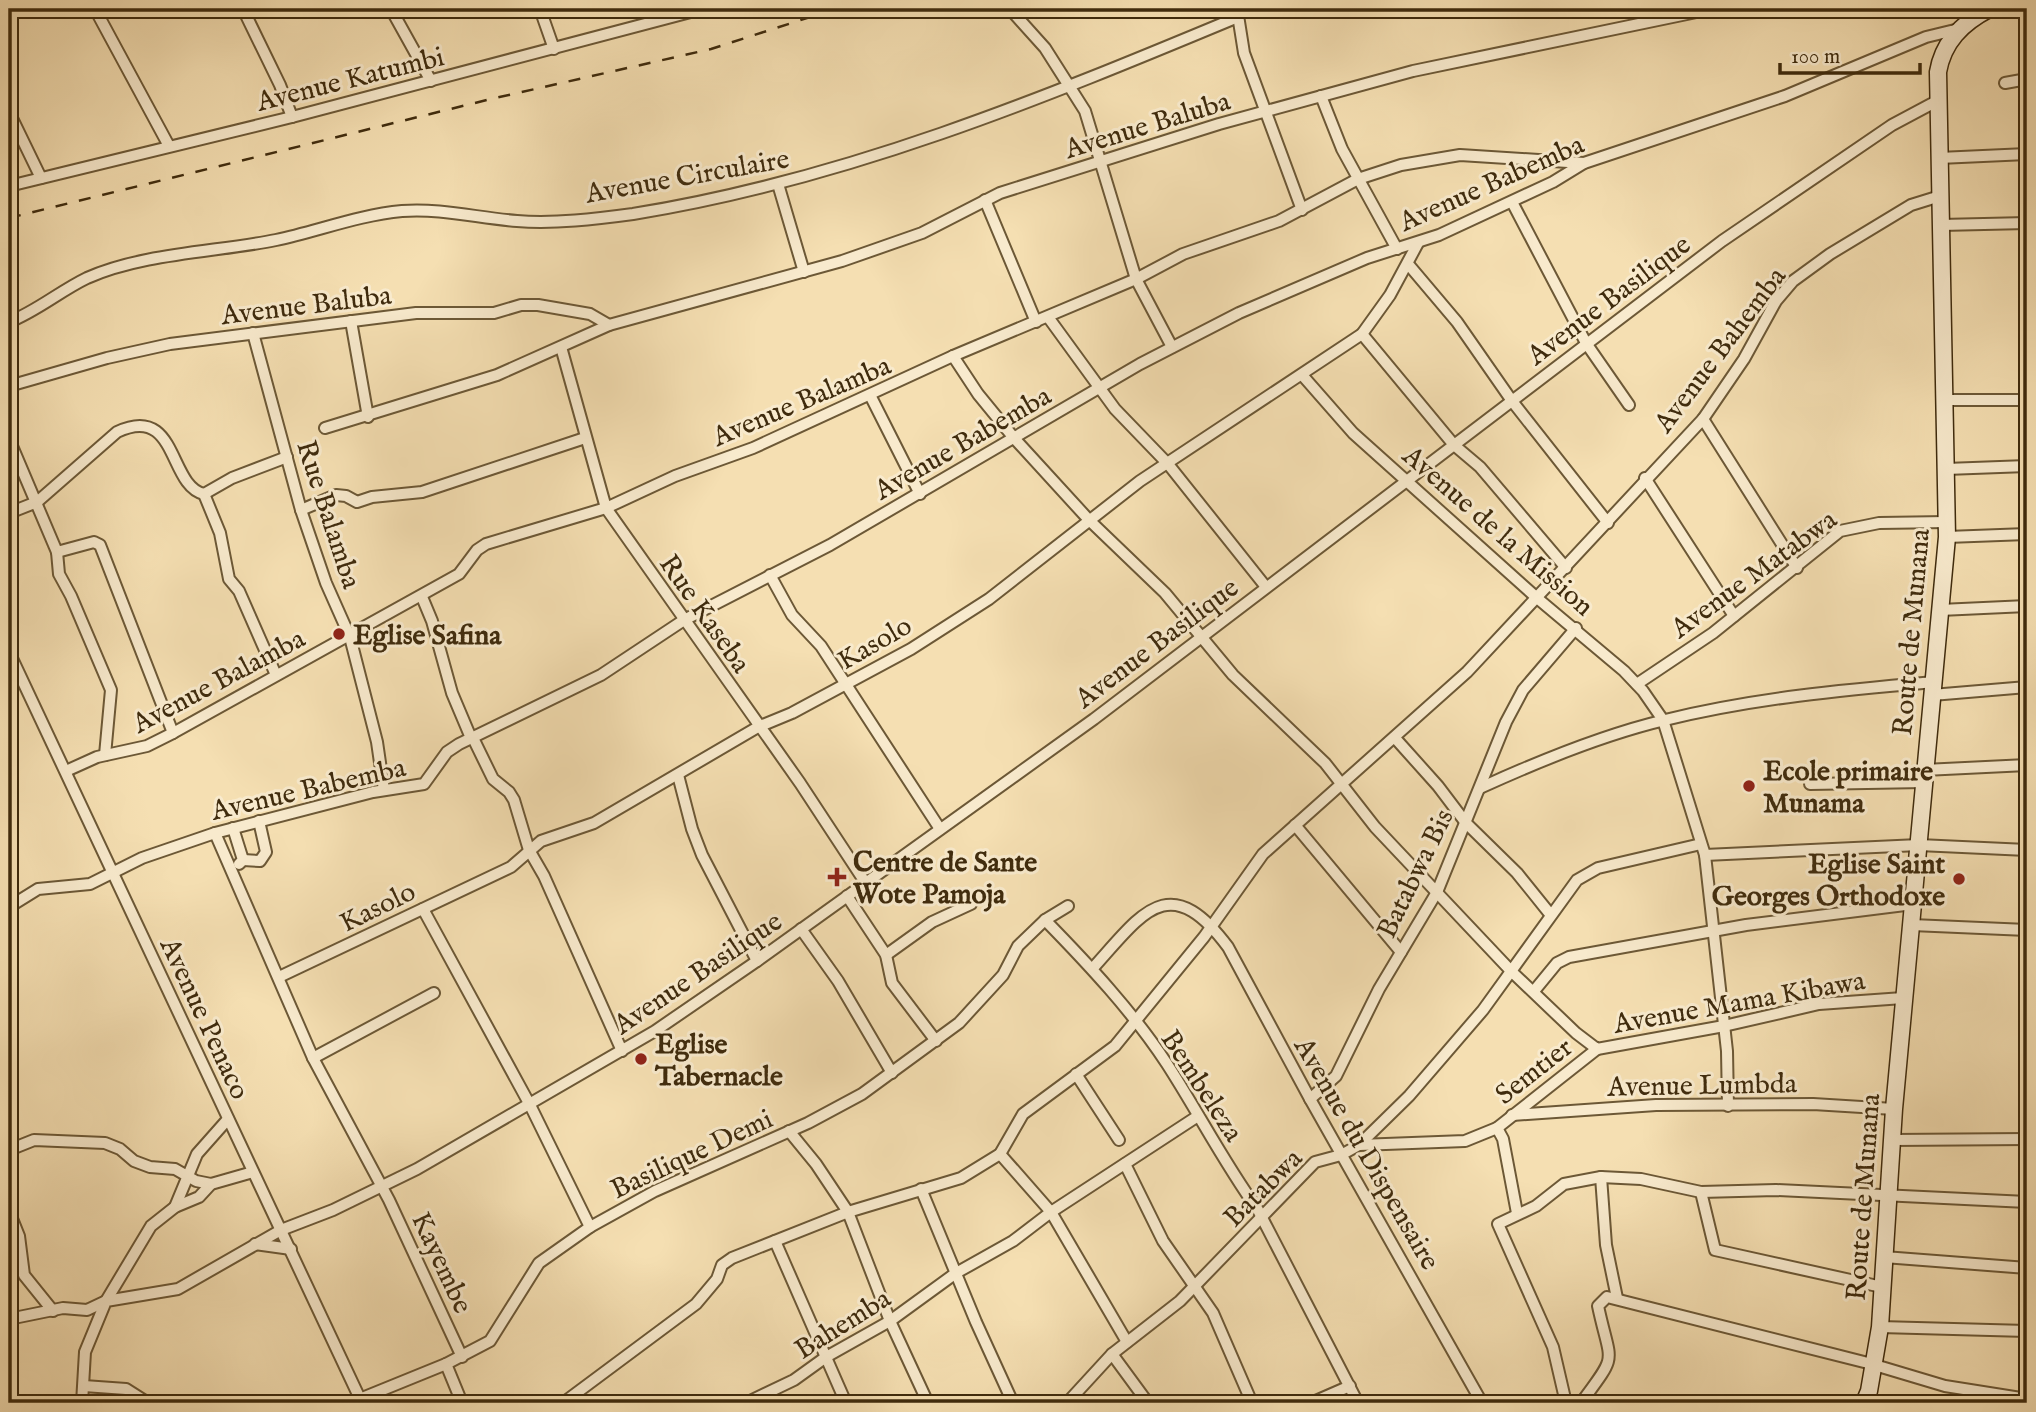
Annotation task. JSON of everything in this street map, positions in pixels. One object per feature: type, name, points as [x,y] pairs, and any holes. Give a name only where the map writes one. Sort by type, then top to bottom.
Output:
[{"type":"main road","name":"Route de Munana","points":[[1864,1403],[1875,1365],[1880,1327],[1903,998],[1912,925],[1947,530],[1937,101],[1940,57],[1970,13],[1989,9]]},
{"type":"street","points":[[95,9],[169,146]]},
{"type":"street","points":[[243,9],[280,85],[292,117]]},
{"type":"street","points":[[391,9],[431,80]]},
{"type":"street","points":[[540,9],[554,49]]},
{"type":"street","name":"Avenue Katumbi","points":[[9,186],[292,117],[698,9]]},
{"type":"street","points":[[1010,9],[1045,48],[1085,111],[1136,279],[1171,347]]},
{"type":"street","name":"Avenue Baluba","points":[[325,428],[368,417],[497,375],[609,325],[804,272],[922,233],[985,200],[1036,181],[1101,164],[1265,111],[1484,55],[1711,9]]},
{"type":"street","points":[[1238,13],[1244,53],[1302,210]]},
{"type":"street","name":"Avenue Circulaire","points":[[9,322],[25,316],[89,277],[104,272],[277,240],[374,215],[424,210],[515,221],[599,218],[696,202],[778,184],[844,166],[1071,88],[1238,13]]},
{"type":"street","name":"Avenue Babemba","points":[[9,907],[38,889],[90,884],[142,858],[215,833],[384,790],[424,784],[447,752],[601,674],[684,620],[920,494],[1171,347],[1269,299],[1367,258],[1418,243],[1512,202],[1584,163],[1785,96],[1926,37],[1959,29]]},
{"type":"street","points":[[2005,83],[2027,79]]},
{"type":"street","points":[[1321,96],[1342,149],[1397,249]]},
{"type":"street","name":"Avenue Basilique","points":[[9,1319],[63,1308],[87,1311],[106,1301],[178,1289],[281,1230],[383,1187],[622,1051],[757,961],[1102,713],[1722,241],[1892,125],[1937,101]]},
{"type":"street","points":[[9,112],[41,178]]},
{"type":"street","points":[[1939,158],[2027,154]]},
{"type":"street","name":"Avenue Balamba","points":[[66,771],[105,755],[140,748],[173,733],[459,575],[477,550],[486,544],[606,508],[634,493],[753,448],[953,356],[1136,279],[1183,254],[1302,210],[1358,179],[1401,165],[1460,155],[1584,163]]},
{"type":"street","points":[[778,184],[804,272]]},
{"type":"street","name":"Avenue Bahemba","points":[[1000,1154],[1023,1114],[1115,1046],[1212,926],[1263,854],[1467,672],[1608,523],[1645,478],[1703,419],[1744,359],[1776,301],[1794,281],[1829,254],[1912,205],[1940,196]]},
{"type":"street","points":[[985,200],[1018,273],[1036,322]]},
{"type":"street","points":[[1512,202],[1586,343],[1629,405]]},
{"type":"street","points":[[1941,225],[2027,223]]},
{"type":"street","name":"Kasolo","points":[[279,977],[511,867],[541,841],[594,823],[758,727],[844,686],[911,649],[989,599],[1089,520],[1362,334],[1408,264],[1418,243]]},
{"type":"street","points":[[1408,264],[1457,322],[1512,401],[1608,523]]},
{"type":"street","name":"Avenue Baluba","points":[[9,386],[136,351],[253,333],[416,313],[494,313],[521,305],[538,305],[590,314],[609,325]]},
{"type":"street","points":[[1048,317],[1100,389],[1168,464],[1266,587]]},
{"type":"street","points":[[351,321],[368,417]]},
{"type":"street","name":"Rue Balamba","points":[[253,333],[301,510],[326,583],[350,637],[377,742],[384,790]]},
{"type":"street","points":[[1362,334],[1454,444],[1480,467],[1566,568]]},
{"type":"street","name":"Rue Kaseba","points":[[561,347],[606,508],[865,882]]},
{"type":"street","name":"Avenue Mama Kibawa","points":[[953,356],[1013,438],[1089,520],[1164,593],[1248,690],[1298,736],[1343,785],[1375,827],[1512,972],[1576,1034],[1597,1049],[1724,1026],[1819,1004],[1903,998]]},
{"type":"street","name":"Avenue de la Mission","points":[[1303,376],[1353,433],[1637,684],[1663,720],[1703,849]]},
{"type":"street","points":[[870,395],[920,494]]},
{"type":"street","points":[[1946,400],[2027,400]]},
{"type":"street","points":[[1703,419],[1797,568]]},
{"type":"street","points":[[9,513],[37,502],[117,432],[131,426],[146,427],[159,434],[173,452],[191,488],[204,494],[222,540],[229,579],[239,591],[276,675]]},
{"type":"street","points":[[301,510],[336,495],[358,502],[372,497],[422,492],[585,438]]},
{"type":"street","points":[[9,439],[57,552],[62,585],[71,596],[111,690],[105,755]]},
{"type":"street","points":[[204,494],[232,478],[287,457]]},
{"type":"street","points":[[1947,469],[2027,466]]},
{"type":"street","points":[[1645,478],[1734,616]]},
{"type":"street","name":"Avenue Matabwa","points":[[1637,684],[1734,616],[1840,531],[1879,523],[2027,534]]},
{"type":"street","points":[[57,552],[94,542],[100,545],[173,733]]},
{"type":"street","points":[[770,575],[792,615],[821,646],[844,686],[940,829]]},
{"type":"street","points":[[422,597],[432,621],[452,693],[493,779],[503,786],[514,800],[528,850],[544,876],[622,1051]]},
{"type":"street","points":[[1940,610],[2027,606]]},
{"type":"street","name":"Batabwa Bis","points":[[1310,1099],[1336,1076],[1367,1010],[1437,892],[1506,722],[1523,690],[1576,628]]},
{"type":"street","name":"Avenue Penaco","points":[[9,652],[66,771],[111,874],[292,1249],[357,1401]]},
{"type":"street","points":[[1480,788],[1567,752],[1663,720],[1813,692],[2027,687]]},
{"type":"street","points":[[1395,738],[1438,786],[1466,823],[1517,873],[1550,914]]},
{"type":"street","points":[[1810,784],[2027,765]]},
{"type":"street","points":[[678,775],[692,829],[702,855],[757,961]]},
{"type":"street","points":[[230,867],[243,860],[260,861],[266,852],[259,821]]},
{"type":"street","points":[[1295,825],[1401,952]]},
{"type":"street","points":[[233,828],[243,860]]},
{"type":"street","name":"Kayembe","points":[[215,833],[313,1058],[383,1187],[462,1357]]},
{"type":"street","name":"Batabwa","points":[[1067,1403],[1112,1354],[1195,1285],[1315,1162],[1341,1155],[1359,1145],[1409,1096],[1512,972],[1550,914],[1577,880],[1587,872],[1703,849],[1919,845],[2027,850]]},
{"type":"street","points":[[1703,849],[1713,910],[1724,1026],[1728,1106]]},
{"type":"street","points":[[847,896],[886,955],[892,983],[936,1041]]},
{"type":"street","points":[[1093,968],[1133,924],[1151,909],[1164,903],[1196,911],[1212,926]]},
{"type":"street","points":[[886,955],[932,922],[971,904]]},
{"type":"street","points":[[1534,992],[1557,963],[1569,957],[1822,913],[1913,904]]},
{"type":"street","name":"Basilique Demi","points":[[357,1401],[462,1357],[490,1341],[540,1263],[590,1227],[675,1181],[789,1131],[862,1094],[936,1041],[983,999],[1003,975],[1018,946],[1045,920],[1068,906]]},
{"type":"street","points":[[423,909],[530,1105],[590,1227]]},
{"type":"street","name":"Bembeleza","points":[[1045,920],[1093,968],[1165,1061],[1262,1219],[1358,1403]]},
{"type":"street","points":[[1912,925],[2027,930]]},
{"type":"street","name":"Avenue du Dispensaire","points":[[1212,926],[1228,947],[1341,1155],[1482,1403]]},
{"type":"street","points":[[801,929],[838,981],[892,1073]]},
{"type":"street","points":[[313,1058],[434,993]]},
{"type":"street","name":"Semtier","points":[[1359,1145],[1465,1141],[1497,1128],[1597,1049]]},
{"type":"street","points":[[1076,1074],[1119,1140]]},
{"type":"street","name":"Avenue Lumbda","points":[[1512,1115],[1633,1106],[1813,1104],[1894,1109]]},
{"type":"street","name":"Bahemba","points":[[746,1403],[794,1380],[826,1357],[890,1321],[956,1273],[1013,1241],[1051,1212],[1198,1116]]},
{"type":"street","points":[[175,1207],[197,1154],[228,1119]]},
{"type":"street","name":"Semtier","points":[[1497,1128],[1503,1139],[1517,1213]]},
{"type":"street","points":[[789,1131],[816,1164],[848,1212],[890,1321],[928,1403]]},
{"type":"street","points":[[1892,1140],[2027,1139]]},
{"type":"street","points":[[9,1150],[34,1140],[105,1143],[120,1149],[134,1161],[150,1167],[176,1169],[211,1184]]},
{"type":"street","points":[[563,1403],[696,1304],[717,1279],[725,1262],[848,1212],[961,1178],[1000,1154],[1051,1212],[1127,1342]]},
{"type":"street","points":[[1125,1164],[1163,1241],[1195,1285],[1220,1327],[1252,1403]]},
{"type":"street","points":[[82,1403],[85,1352],[106,1301],[151,1226],[175,1207],[199,1197],[211,1184],[253,1172]]},
{"type":"street","points":[[1601,1177],[1606,1245],[1617,1298]]},
{"type":"street","points":[[1566,1403],[1553,1347],[1498,1224],[1535,1206],[1564,1184],[1601,1177],[1641,1179],[1701,1192],[1888,1195],[2027,1202]]},
{"type":"street","points":[[921,1189],[1013,1403]]},
{"type":"street","points":[[1701,1192],[1710,1238],[1716,1250],[1882,1287]]},
{"type":"street","points":[[9,1211],[19,1236],[24,1275],[53,1311]]},
{"type":"street","points":[[775,1241],[846,1403]]},
{"type":"street","points":[[255,1244],[292,1249]]},
{"type":"street","points":[[1884,1257],[2027,1268]]},
{"type":"street","points":[[1581,1403],[1607,1370],[1611,1354],[1598,1306],[1607,1297],[1875,1365],[1945,1386],[2027,1399]]},
{"type":"street","points":[[1880,1327],[2027,1331]]},
{"type":"street","points":[[1112,1354],[1148,1403]]},
{"type":"street","points":[[446,1364],[462,1403]]},
{"type":"street","points":[[84,1386],[126,1389],[148,1403]]},
{"type":"street","points":[[1311,1403],[1350,1386]]},
{"type":"railway","points":[[9,218],[491,99],[711,49],[835,9]]},
{"type":"place","name":"Eglise Safina","points":[[339,634]]},
{"type":"place","name":"Ecole primaire Munama","points":[[1749,786]]},
{"type":"place","name":"Centre de Sante Wote Pamoja","points":[[837,877]]},
{"type":"place","name":"Eglise Saint Georges Orthodoxe","points":[[1959,879]]},
{"type":"place","name":"Eglise Tabernacle","points":[[641,1059]]}]
